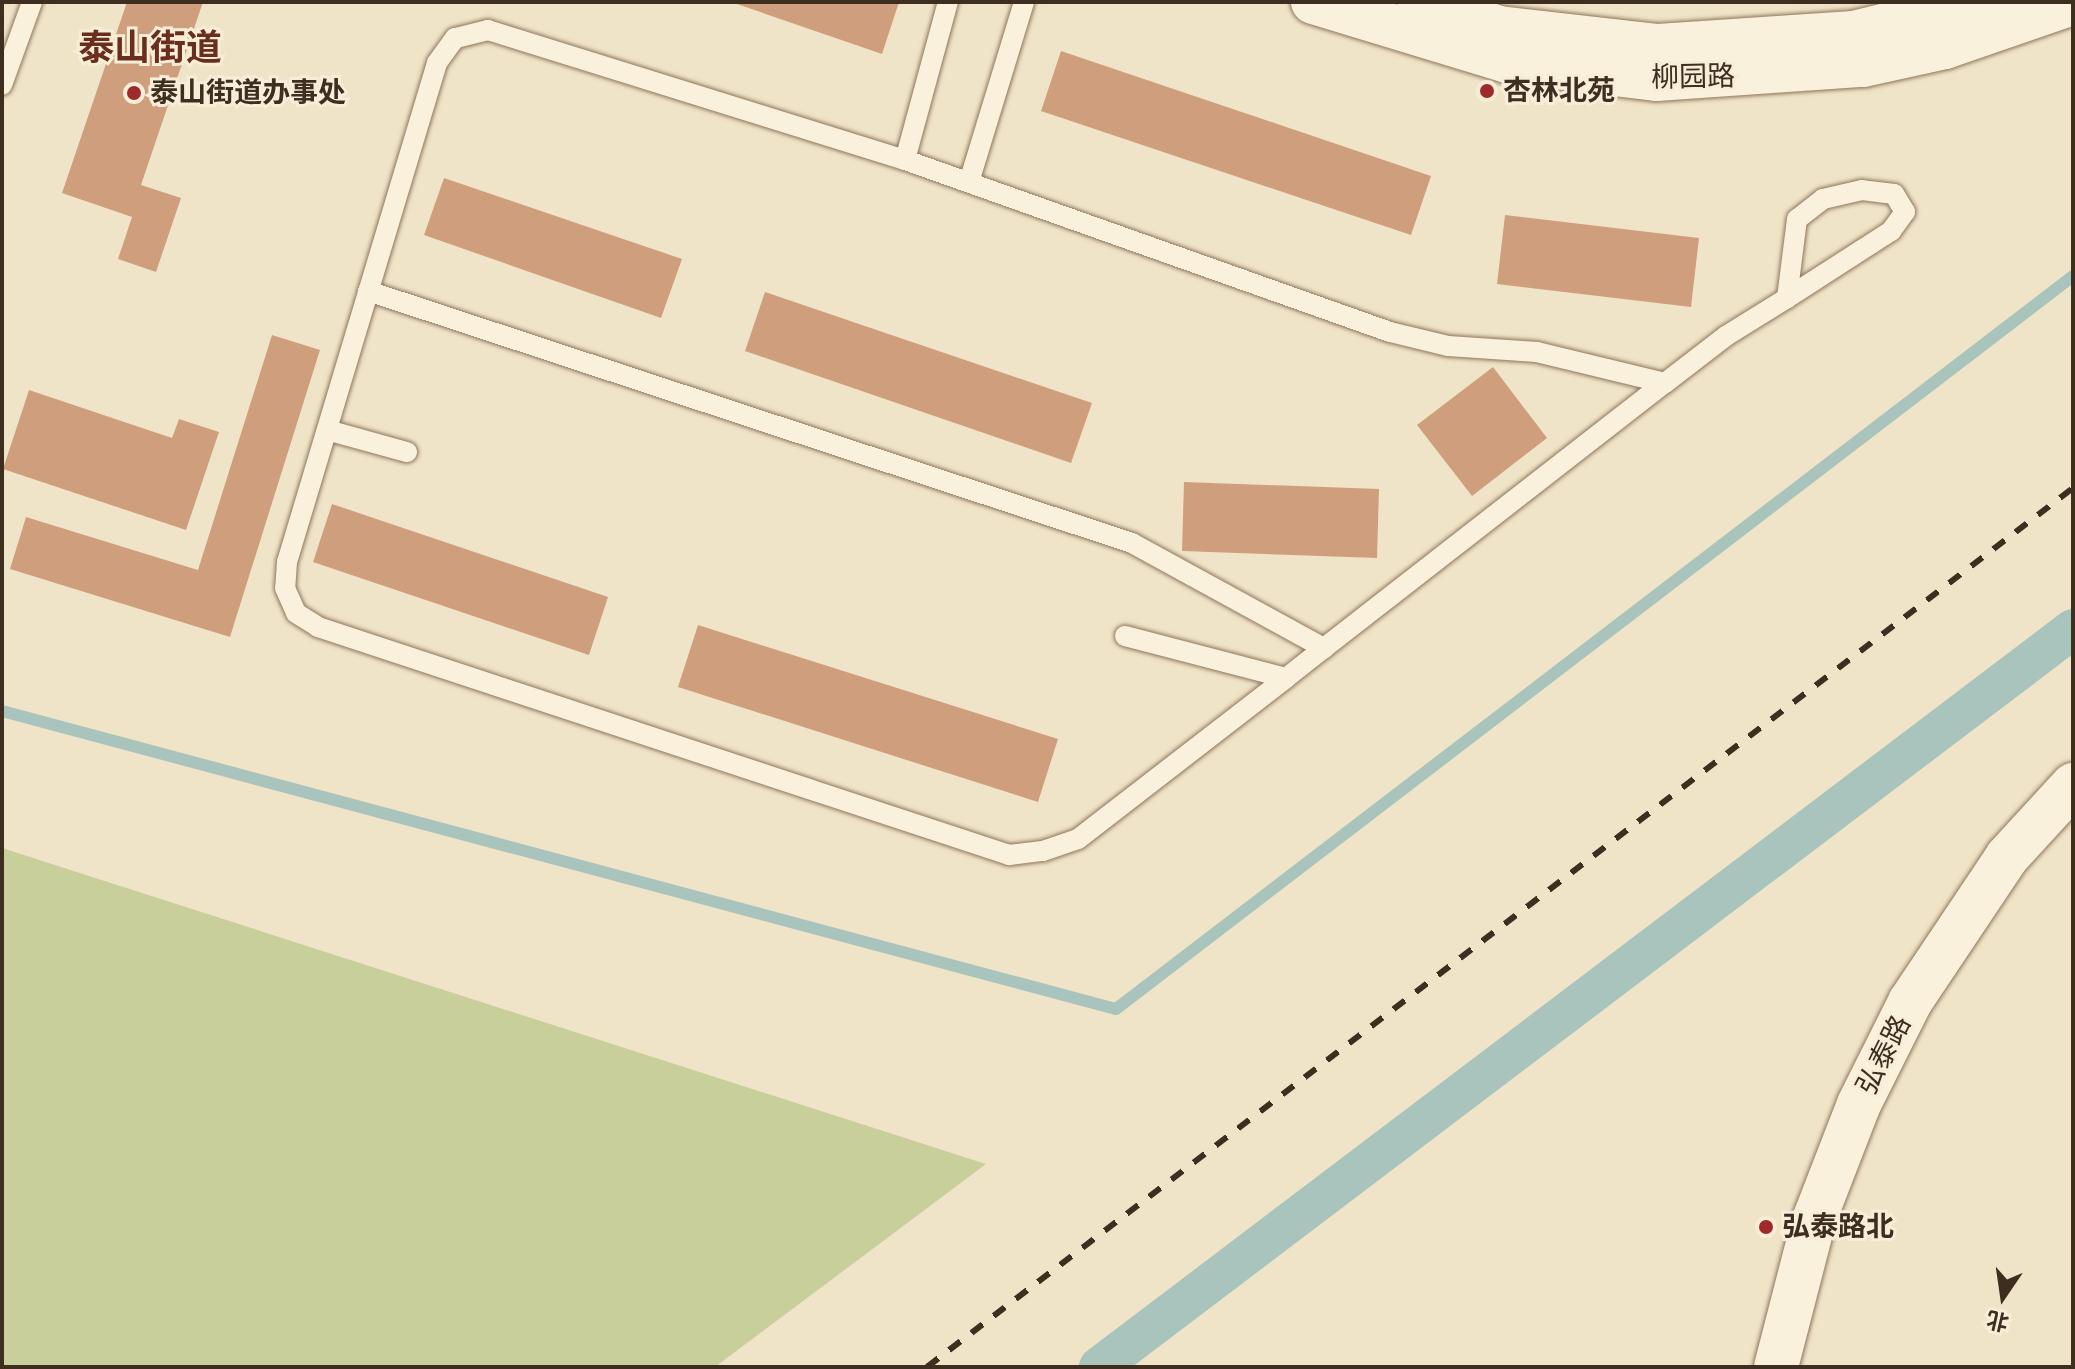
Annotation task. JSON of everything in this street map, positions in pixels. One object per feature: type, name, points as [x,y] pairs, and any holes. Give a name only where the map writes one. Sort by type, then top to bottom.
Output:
[{"type":"street","name":"柳园路","points":[[1313,2],[1507,61],[1656,79],[1863,65],[1945,47],[2073,3]]},
{"type":"street","name":"柳园路","points":[[1419,2],[1499,28],[1658,46],[1854,33],[1982,2]]},
{"type":"street","name":"弘泰路","points":[[1776,1367],[1814,1220],[1859,1104],[1910,1002],[2007,857],[2073,785]]},
{"type":"lane","points":[[2,85],[32,2]]},
{"type":"lane","points":[[905,160],[948,2]]},
{"type":"lane","points":[[969,182],[1024,2]]},
{"type":"lane","points":[[1665,383],[1537,352],[1448,346],[1390,332],[905,160],[488,30],[455,38],[437,63],[287,562],[285,588],[296,613],[318,627],[1009,855],[1043,851],[1078,839],[1665,383],[1787,298],[1891,231],[1905,212],[1894,194],[1862,190],[1823,199],[1797,219],[1787,298]]},
{"type":"lane","points":[[368,291],[1132,543],[1324,648]]},
{"type":"lane","points":[[327,430],[407,452]]},
{"type":"lane","points":[[1125,636],[1286,678]]},
{"type":"green space","points":[[2,848],[986,1164],[715,1367],[2,1367]]},
{"type":"building","name":"泰山街道办事处","points":[[127,2],[203,2],[141,185],[181,198],[156,272],[118,259],[132,217],[62,193]]},
{"type":"building","points":[[731,2],[899,2],[882,54]]},
{"type":"building","points":[[1061,51],[1431,176],[1411,235],[1041,111]]},
{"type":"building","points":[[444,178],[682,259],[661,318],[424,235]]},
{"type":"building","points":[[1505,215],[1699,238],[1691,307],[1497,284]]},
{"type":"building","points":[[765,292],[1092,403],[1071,463],[745,351]]},
{"type":"building","points":[[272,335],[320,350],[230,637],[10,569],[26,517],[198,570]]},
{"type":"building","points":[[1493,367],[1547,438],[1472,496],[1417,425]]},
{"type":"building","points":[[29,390],[172,438],[179,419],[219,432],[186,530],[3,469]]},
{"type":"building","points":[[1184,482],[1379,489],[1377,558],[1182,551]]},
{"type":"building","points":[[332,504],[608,597],[589,655],[313,562]]},
{"type":"building","points":[[698,625],[1058,739],[1038,802],[678,687]]},
{"type":"waterway","points":[[2,711],[1116,1009],[2073,276]]},
{"type":"waterway","points":[[1099,1367],[2073,629]]},
{"type":"railway","points":[[927,1367],[2073,488]]},
{"type":"place","name":"杏林北苑","points":[[1487,91]]},
{"type":"place","name":"泰山街道办事处","points":[[134,93]]},
{"type":"place","name":"弘泰路北","points":[[1766,1227]]},
{"type":"district","name":"泰山街道","points":[[150,49]]}]
